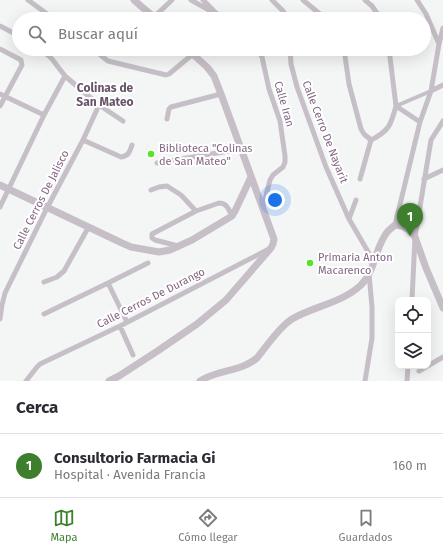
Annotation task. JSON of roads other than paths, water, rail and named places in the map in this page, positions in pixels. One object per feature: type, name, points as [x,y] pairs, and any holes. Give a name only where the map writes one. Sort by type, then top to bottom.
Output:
[{"type":"street","points":[[28,0],[44,12]]},
{"type":"street","points":[[134,0],[148,12]]},
{"type":"street","points":[[161,12],[172,0]]},
{"type":"street","points":[[191,0],[213,12]]},
{"type":"street","points":[[203,0],[215,12]]},
{"type":"street","points":[[272,0],[284,12]]},
{"type":"street","points":[[304,0],[315,12]]},
{"type":"street","points":[[365,0],[376,12]]},
{"type":"street","points":[[417,0],[425,12]]},
{"type":"street","points":[[0,26],[12,32]]},
{"type":"street","points":[[431,26],[439,44]]},
{"type":"street","points":[[200,381],[251,363],[257,358],[287,322],[347,295],[366,280],[384,238],[388,231],[395,225],[420,122],[431,91],[443,28]]},
{"type":"street","points":[[0,49],[12,55]]},
{"type":"street","points":[[438,55],[443,51]]},
{"type":"street","points":[[0,106],[2,95],[22,65],[21,60],[13,56]]},
{"type":"street","points":[[49,56],[65,76],[99,105],[123,120]]},
{"type":"street","points":[[101,56],[114,63],[166,75],[169,74],[186,56]]},
{"type":"street","points":[[109,381],[119,376],[197,324],[226,300],[273,244],[274,239],[214,76],[207,67],[195,56]]},
{"type":"street","name":"Calle Iran","points":[[261,56],[269,89],[280,122],[285,156],[283,166],[273,175],[270,180],[262,207]]},
{"type":"street","name":"Calle Cerro De Nayarit","points":[[290,56],[297,87],[326,167],[349,219],[374,262]]},
{"type":"street","points":[[345,56],[349,84],[361,129],[371,140]]},
{"type":"street","points":[[360,179],[371,140],[382,135],[393,119],[396,106],[390,56]]},
{"type":"street","points":[[0,207],[44,115],[65,76]]},
{"type":"street","points":[[396,106],[443,85]]},
{"type":"street","points":[[167,119],[170,107],[221,94]]},
{"type":"street","points":[[2,95],[44,115]]},
{"type":"street","name":"Calle Cerros De Jalisco","points":[[0,319],[5,292],[83,140],[99,105]]},
{"type":"street","points":[[396,106],[420,122]]},
{"type":"street","points":[[412,297],[415,237],[424,179],[431,140],[443,121]]},
{"type":"street","points":[[83,140],[121,157],[126,156],[130,152],[132,145]]},
{"type":"street","points":[[157,163],[241,149]]},
{"type":"street","points":[[424,179],[443,170]]},
{"type":"street","points":[[0,185],[88,228],[131,247],[159,252],[170,250],[179,246],[232,216],[236,211],[251,177]]},
{"type":"street","points":[[152,190],[167,186],[180,195],[196,211]]},
{"type":"street","points":[[349,219],[356,200]]},
{"type":"street","points":[[179,246],[155,240],[152,238],[152,234],[196,211],[219,203],[226,205],[232,216]]},
{"type":"street","points":[[395,225],[402,226],[409,230],[415,237],[443,308]]},
{"type":"street","points":[[44,282],[64,271],[88,228]]},
{"type":"street","name":"Calle Cerros De Durango","points":[[26,381],[40,364],[120,326],[271,248]]},
{"type":"street","points":[[44,314],[148,264]]},
{"type":"street","points":[[365,381],[372,338],[372,307],[369,274]]},
{"type":"street","points":[[108,283],[126,322]]},
{"type":"street","points":[[120,326],[133,355]]},
{"type":"street","points":[[419,371],[443,357]]},
{"type":"street","points":[[407,381],[408,369]]},
{"type":"place","name":"Biblioteca \"Colinas de San Mateo\"","points":[[151,154]]},
{"type":"place","name":"Consultorio Farmacia Gi","points":[[410,236]]},
{"type":"place","name":"Primaria Anton Macarenco","points":[[310,263]]},
{"type":"district","name":"Colinas de San Mateo","points":[[105,95]]}]
